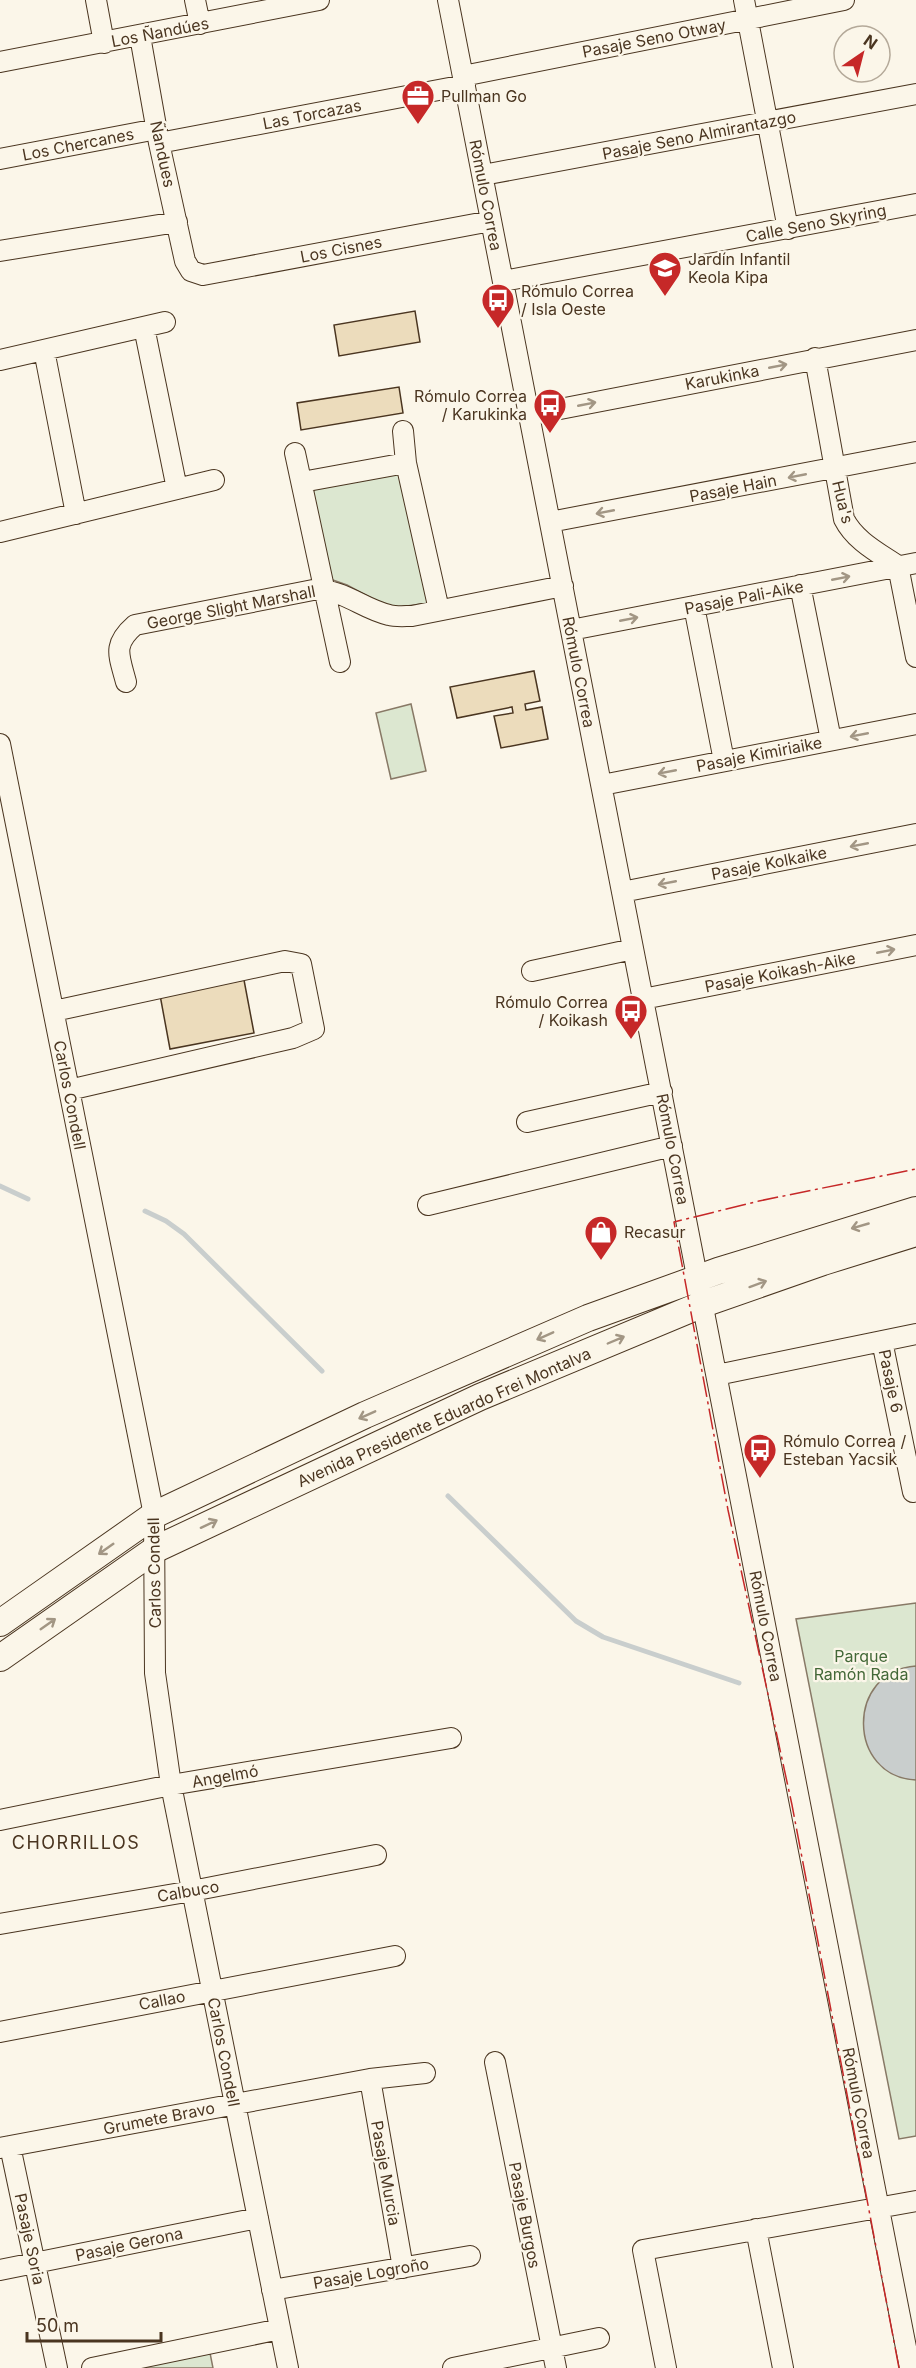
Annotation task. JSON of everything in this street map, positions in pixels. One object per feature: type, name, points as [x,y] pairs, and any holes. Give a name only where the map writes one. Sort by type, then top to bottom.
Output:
[{"type":"main road","name":"Avenida Presidente Eduardo Frei Montalva","points":[[0,1623],[154,1515],[365,1415],[588,1318],[698,1278],[916,1210]]},
{"type":"main road","name":"Avenida Presidente Eduardo Frei Montalva","points":[[0,1658],[156,1549],[480,1397],[703,1304],[823,1262],[916,1233]]},
{"type":"street","points":[[96,0],[104,43]]},
{"type":"street","points":[[195,0],[200,24]]},
{"type":"street","name":"Los Ñandúes","points":[[0,62],[319,0]]},
{"type":"street","name":"Rómulo Correa","points":[[448,0],[879,2207],[908,2316],[910,2368]]},
{"type":"street","name":"Pasaje Seno Otway","points":[[464,80],[746,10],[844,0]]},
{"type":"street","points":[[746,10],[788,229]]},
{"type":"street","name":"Ñandues","points":[[140,36],[158,136],[185,261],[191,271]]},
{"type":"street","name":"Las Torcazas","points":[[158,136],[464,80]]},
{"type":"street","name":"Pasaje Seno Almirantazgo","points":[[483,176],[916,94]]},
{"type":"street","name":"Los Chercanes","points":[[0,159],[158,136]]},
{"type":"street","name":"Calle Seno Skyring","points":[[503,281],[916,204]]},
{"type":"street","name":"Los Cisnes","points":[[191,271],[203,275],[491,221]]},
{"type":"street","points":[[0,252],[177,222]]},
{"type":"street","points":[[0,360],[165,322]]},
{"type":"street","points":[[144,327],[177,489]]},
{"type":"street","name":"Karukinka","points":[[529,415],[916,340]]},
{"type":"street","points":[[44,350],[76,514]]},
{"type":"street","name":"Hua's","points":[[815,358],[844,519],[850,530],[907,564]]},
{"type":"street","points":[[403,431],[406,463],[439,610]]},
{"type":"street","name":"Pasaje Hain","points":[[550,522],[916,452]]},
{"type":"street","points":[[295,453],[340,662]]},
{"type":"street","points":[[302,482],[406,463]]},
{"type":"street","points":[[0,532],[214,480]]},
{"type":"street","points":[[907,564],[916,657]]},
{"type":"street","name":"Pasaje Pali-Aike","points":[[571,630],[907,564]]},
{"type":"street","points":[[800,585],[831,740]]},
{"type":"street","name":"George Slight Marshall","points":[[126,682],[119,652],[122,636],[135,625],[314,590],[336,591],[372,610],[391,616],[412,616],[563,586]]},
{"type":"street","points":[[694,606],[724,761]]},
{"type":"street","name":"Pasaje Kimiriaike","points":[[602,785],[916,724]]},
{"type":"street","name":"Carlos Condell","points":[[0,744],[154,1515],[155,1673],[171,1785],[288,2368]]},
{"type":"street","name":"Pasaje Kolkaike","points":[[622,892],[916,834]]},
{"type":"street","name":"Pasaje Koikash-Aike","points":[[643,999],[916,945]]},
{"type":"street","points":[[532,971],[633,949]]},
{"type":"street","points":[[54,1011],[285,961],[301,964],[314,1029],[293,1038],[69,1090]]},
{"type":"street","points":[[527,1122],[662,1092]]},
{"type":"street","points":[[428,1205],[672,1146]]},
{"type":"street","points":[[717,1375],[916,1334]]},
{"type":"street","name":"Pasaje 6","points":[[882,1341],[915,1492]]},
{"type":"street","name":"Angelmó","points":[[0,1820],[171,1785],[451,1738]]},
{"type":"street","name":"Calbuco","points":[[0,1924],[192,1891],[376,1855]]},
{"type":"street","name":"Callao","points":[[0,2031],[395,1956]]},
{"type":"street","name":"Pasaje Burgos","points":[[495,2062],[556,2368]]},
{"type":"street","name":"Grumete Bravo","points":[[5,2147],[370,2079],[425,2073]]},
{"type":"street","name":"Pasaje Murcia","points":[[370,2079],[403,2268]]},
{"type":"street","name":"Pasaje Soria","points":[[5,2147],[35,2263],[57,2368]]},
{"type":"street","points":[[666,2368],[643,2250],[916,2201]]},
{"type":"street","name":"Pasaje Gerona","points":[[0,2270],[258,2217]]},
{"type":"street","points":[[756,2229],[783,2368]]},
{"type":"street","name":"Pasaje Logroño","points":[[272,2290],[470,2256]]},
{"type":"street","points":[[92,2368],[280,2329]]},
{"type":"street","points":[[453,2368],[599,2338]]},
{"type":"green space","points":[[399,474],[429,603],[399,607],[384,605],[347,585],[330,579],[313,492],[315,489]]},
{"type":"green space","points":[[411,704],[426,771],[391,779],[376,713]]},
{"type":"green space","name":"Parque Ramón Rada","points":[[916,1603],[916,2136],[899,2139],[796,1619]]},
{"type":"green space","points":[[209,2348],[213,2368],[118,2368]]},
{"type":"shaded area","points":[[916,1666],[916,1780],[893,1774],[877,1762],[867,1744],[864,1724],[867,1703],[876,1686],[893,1672]]},
{"type":"building","points":[[415,311],[420,342],[339,356],[334,325]]},
{"type":"building","points":[[399,387],[403,413],[301,430],[297,403]]},
{"type":"building","points":[[534,671],[540,701],[525,704],[526,710],[542,707],[548,739],[501,748],[494,716],[513,713],[512,707],[457,718],[450,687]]},
{"type":"building","points":[[244,980],[254,1033],[170,1049],[160,995]]},
{"type":"waterway","points":[[0,1186],[28,1199]]},
{"type":"waterway","points":[[145,1211],[166,1221],[184,1234],[322,1371]]},
{"type":"waterway","points":[[448,1496],[576,1621],[603,1637],[739,1683]]},
{"type":"power","points":[[899,2368],[792,1805],[728,1510],[674,1222],[759,1201],[916,1169]]},
{"type":"place","name":"Pullman Go","points":[[418,125]]},
{"type":"place","name":"Jardín Infantil Keola Kipa","points":[[665,297]]},
{"type":"place","name":"Rómulo Correa / Isla Oeste","points":[[498,329]]},
{"type":"place","name":"Rómulo Correa / Karukinka","points":[[550,434]]},
{"type":"place","name":"Rómulo Correa / Koikash","points":[[631,1040]]},
{"type":"place","name":"Recasur","points":[[601,1261]]},
{"type":"place","name":"Rómulo Correa / Esteban Yacsik","points":[[760,1479]]},
{"type":"district","name":"CHORRILLOS","points":[[76,1843]]}]
